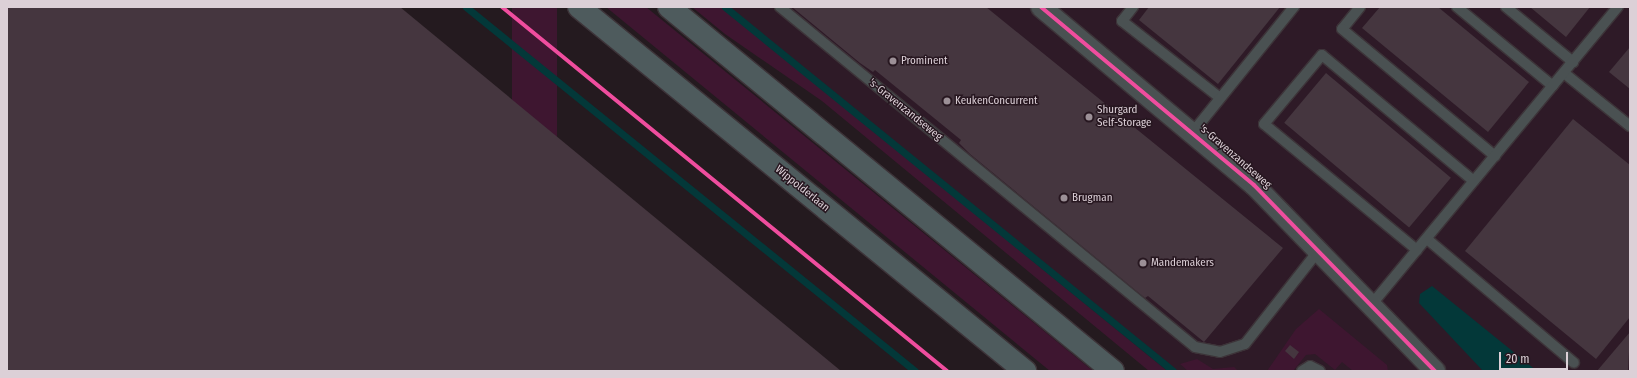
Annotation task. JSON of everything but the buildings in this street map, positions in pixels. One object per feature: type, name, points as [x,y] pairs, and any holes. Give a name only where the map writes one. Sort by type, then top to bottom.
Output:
[{"type":"main road","name":"Wippolderlaan","points":[[579,7],[1025,371]]},
{"type":"main road","points":[[670,7],[1113,371]]},
{"type":"street","name":"'s-Gravenzandseweg","points":[[1049,10],[1254,185],[1372,304],[1435,371]]},
{"type":"lane","name":"'s-Gravenzandseweg","points":[[780,7],[1195,347],[1220,352],[1245,344],[1319,250]]},
{"type":"lane","points":[[1134,7],[1122,21],[1219,97]]},
{"type":"lane","name":"'s-Gravenzandseweg","points":[[1193,132],[1219,97],[1294,7]]},
{"type":"lane","points":[[1360,7],[1342,29],[1495,156]]},
{"type":"lane","points":[[1457,7],[1553,86]]},
{"type":"lane","points":[[1506,7],[1573,62]]},
{"type":"lane","points":[[1372,304],[1618,7]]},
{"type":"lane","points":[[1417,250],[1264,124],[1322,55],[1474,181]]},
{"type":"lane","points":[[1564,73],[1630,126]]},
{"type":"lane","points":[[1426,239],[1574,363]]},
{"type":"lane","points":[[1302,371],[1310,366],[1320,371]]},
{"type":"shaded area","points":[[512,7],[557,7],[557,371],[512,371]]},
{"type":"shaded area","points":[[606,7],[646,7],[1093,371],[1050,371]]},
{"type":"shaded area","points":[[692,7],[722,7],[1167,371],[1149,371],[822,101],[725,34]]},
{"type":"shaded area","points":[[714,7],[1630,7],[1630,371],[1152,371]]},
{"type":"shaded area","points":[[1319,309],[1387,365],[1388,371],[1353,371],[1342,362],[1335,370],[1315,354],[1306,355],[1293,371],[1267,371],[1296,329]]},
{"type":"shaded area","points":[[1197,359],[1213,369],[1234,367],[1238,371],[1188,371],[1180,364]]},
{"type":"water","points":[[1432,286],[1537,371],[1483,371],[1419,303],[1420,294]]},
{"type":"waterway","points":[[466,7],[915,371]]},
{"type":"waterway","points":[[725,7],[1173,371]]},
{"type":"cycle path","points":[[502,7],[947,371]]},
{"type":"cycle path","points":[[1041,7],[1254,185],[1435,371]]},
{"type":"place","name":"Prominent","points":[[893,61]]},
{"type":"place","name":"KeukenConcurrent","points":[[947,101]]},
{"type":"place","name":"Shurgard Self-Storage","points":[[1089,117]]},
{"type":"place","name":"Brugman","points":[[1064,198]]},
{"type":"place","name":"Mandemakers","points":[[1143,263]]}]
